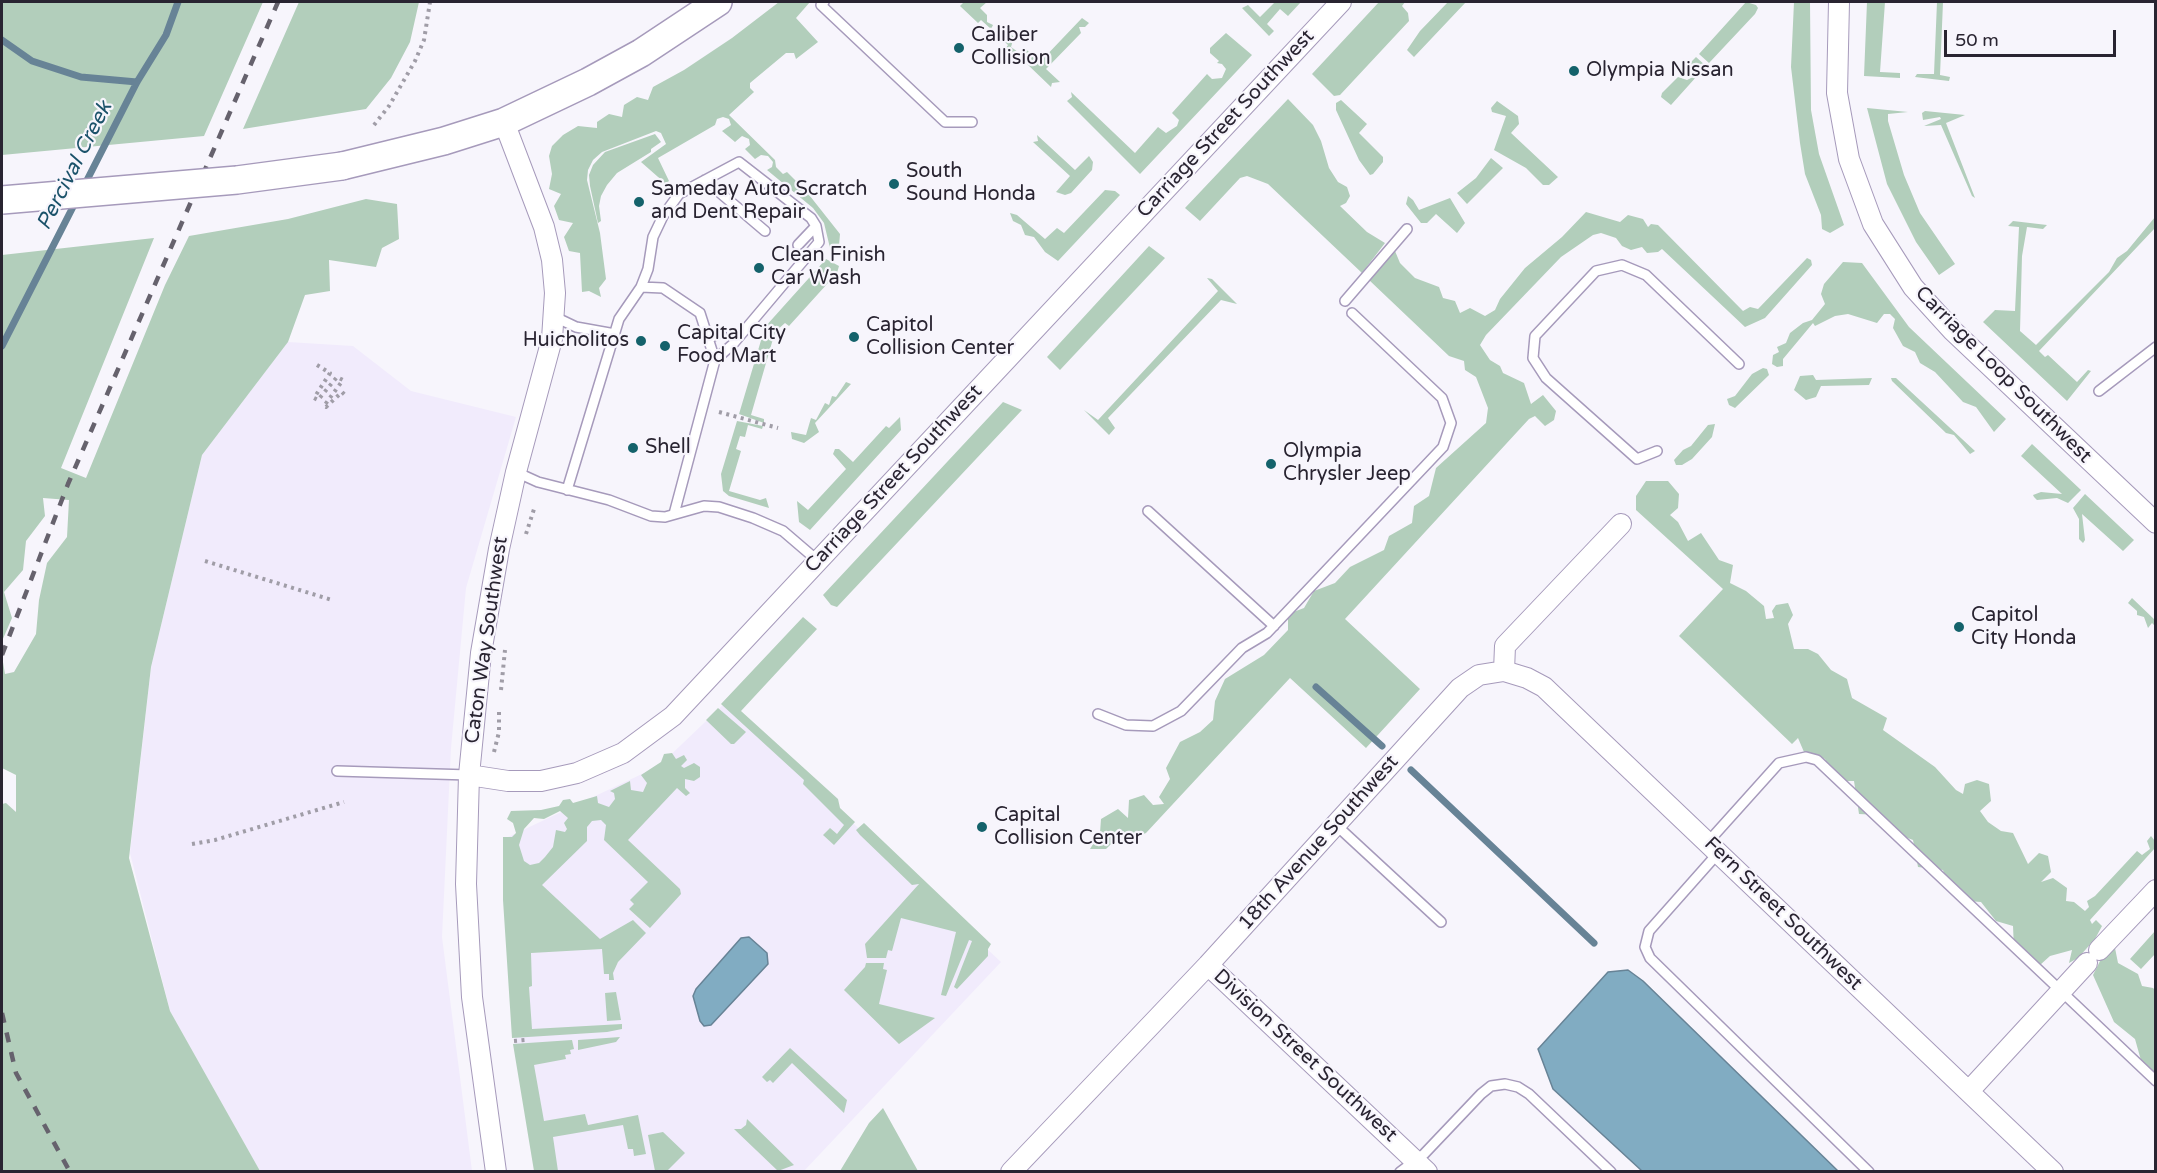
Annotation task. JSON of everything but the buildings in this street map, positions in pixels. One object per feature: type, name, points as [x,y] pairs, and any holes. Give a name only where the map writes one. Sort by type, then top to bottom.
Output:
[{"type":"main road","points":[[2,200],[237,180],[356,163],[444,141],[504,122],[588,82],[641,53],[718,2]]},
{"type":"street","name":"Carriage Street Southwest","points":[[469,775],[508,781],[541,781],[577,773],[622,753],[649,736],[673,716],[1341,2]]},
{"type":"street","name":"Carriage Loop Southwest","points":[[1839,2],[1837,93],[1849,159],[1872,224],[1913,287],[1953,332],[2156,523]]},
{"type":"street","name":"Caton Way Southwest","points":[[496,1172],[471,987],[466,884],[469,775],[481,652],[516,472],[552,339],[555,317],[552,260],[544,227],[504,122]]},
{"type":"street","points":[[1504,671],[1505,646],[1621,524]]},
{"type":"street","name":"18th Avenue Southwest","points":[[1011,1172],[1208,965],[1460,688],[1479,675],[1504,671]]},
{"type":"street","name":"Fern Street Southwest","points":[[1504,671],[1527,678],[1544,687],[2053,1172]]},
{"type":"street","points":[[1969,1091],[2156,890]]},
{"type":"street","name":"Division Street Southwest","points":[[1208,965],[1414,1168]]},
{"type":"lane","points":[[824,2],[821,5],[945,122],[972,122]]},
{"type":"lane","points":[[567,490],[619,319],[640,287],[648,269],[653,237],[663,216],[679,194],[740,162],[798,206],[816,226],[819,242],[733,344],[715,360]]},
{"type":"lane","points":[[705,180],[765,231]]},
{"type":"lane","points":[[798,245],[816,226]]},
{"type":"lane","points":[[1345,301],[1407,229]]},
{"type":"lane","points":[[1657,451],[1637,459],[1546,378],[1533,358],[1535,336],[1596,271],[1622,265],[1646,275],[1739,364]]},
{"type":"lane","points":[[640,287],[663,288],[700,313],[715,360],[674,514]]},
{"type":"lane","points":[[1098,714],[1126,725],[1153,726],[1181,711],[1242,648],[1274,626],[1443,447],[1451,423],[1442,398],[1352,313]]},
{"type":"lane","points":[[555,317],[576,327],[615,334]]},
{"type":"lane","points":[[708,339],[721,332]]},
{"type":"lane","points":[[2099,391],[2156,347]]},
{"type":"lane","points":[[516,472],[538,482],[609,500],[651,516],[674,514],[704,506],[719,507],[783,531],[818,561]]},
{"type":"lane","points":[[1148,511],[1274,626]]},
{"type":"lane","points":[[1869,1172],[1650,958],[1645,947],[1649,931],[1779,763],[1806,757],[1816,760],[2156,1081]]},
{"type":"lane","points":[[337,771],[469,775]]},
{"type":"lane","points":[[1336,825],[1441,922]]},
{"type":"lane","points":[[1414,1168],[1424,1154],[1481,1094],[1491,1086],[1505,1084],[1518,1087],[1528,1094],[1611,1172]]},
{"type":"path","points":[[374,125],[415,61],[424,40],[430,2]]},
{"type":"path","points":[[317,365],[330,373],[314,398],[318,400],[337,376],[343,380],[324,406],[326,407],[342,392],[346,396]]},
{"type":"path","points":[[719,412],[778,428]]},
{"type":"path","points":[[524,542],[535,506]]},
{"type":"path","points":[[205,561],[332,600]]},
{"type":"path","points":[[500,693],[506,641]]},
{"type":"path","points":[[489,778],[499,732],[498,703]]},
{"type":"path","points":[[192,844],[215,840],[344,802]]},
{"type":"path","points":[[514,1041],[525,1040]]},
{"type":"shaded area","points":[[288,342],[353,346],[411,391],[516,417],[466,588],[451,748],[442,937],[472,1171],[260,1171],[170,1011],[130,853],[151,667],[202,455]]},
{"type":"shaded area","points":[[725,703],[1001,962],[804,1171],[535,1171],[514,1041],[506,838],[659,766]]},
{"type":"green space","points":[[2,2],[263,2],[204,136],[2,155]]},
{"type":"green space","points":[[299,2],[419,2],[410,42],[391,78],[366,109],[243,129]]},
{"type":"green space","points":[[779,2],[810,2],[796,18],[818,42],[796,59],[794,53],[786,53],[750,83],[750,88],[754,92],[729,115],[775,160],[776,167],[783,174],[787,172],[806,191],[840,234],[839,246],[830,248],[824,223],[813,208],[767,170],[772,167],[773,162],[768,156],[761,155],[755,159],[745,149],[750,145],[749,139],[742,136],[735,142],[722,131],[731,125],[729,119],[723,117],[717,119],[715,125],[658,158],[669,181],[666,184],[641,162],[666,144],[661,133],[656,131],[602,152],[593,160],[588,170],[587,180],[600,233],[606,279],[599,288],[601,297],[589,291],[582,292],[580,253],[569,251],[564,237],[573,223],[559,220],[554,206],[561,194],[549,189],[552,174],[549,156],[552,146],[563,135],[578,126],[597,128],[597,122],[609,114],[622,117],[624,105],[637,97],[648,100],[653,87],[684,70],[732,38]]},
{"type":"green space","points":[[964,2],[987,2],[980,8],[987,15],[987,22],[993,25],[991,29],[981,20],[978,23],[960,6]]},
{"type":"green space","points":[[1275,2],[1301,2],[1288,16],[1280,9],[1267,24],[1274,31],[1269,36],[1242,8],[1248,5],[1260,17]]},
{"type":"green space","points":[[1379,2],[1405,2],[1402,6],[1408,13],[1409,21],[1340,95],[1334,96],[1312,74]]},
{"type":"green space","points":[[1448,2],[1466,2],[1414,57],[1407,50],[1420,31]]},
{"type":"green space","points":[[1746,2],[1756,5],[1758,8],[1755,14],[1709,63],[1699,54]]},
{"type":"green space","points":[[1794,2],[1810,2],[1811,110],[1819,154],[1844,225],[1830,233],[1822,229],[1821,215],[1805,174],[1800,143],[1791,67]]},
{"type":"green space","points":[[1867,2],[1885,2],[1880,72],[1900,73],[1900,78],[1864,76]]},
{"type":"green space","points":[[1937,2],[1943,2],[1940,75],[1950,77],[1949,81],[1915,77],[1917,74],[1934,74]]},
{"type":"green space","points":[[1082,18],[1089,23],[1085,27],[1079,27],[1081,33],[1046,69],[1060,82],[1052,83],[1051,87],[1026,63],[1016,63],[1002,53],[1008,45],[1001,38],[1007,31],[1014,37],[1011,47],[1021,54],[1024,48],[1041,61]]},
{"type":"green space","points":[[1226,33],[1252,55],[1140,174],[1067,101],[1072,97],[1071,92],[1135,153],[1158,127],[1166,133],[1177,126],[1179,120],[1172,113],[1207,74],[1212,79],[1222,78],[1226,69],[1222,64],[1217,63],[1219,61],[1210,53],[1210,48]]},
{"type":"green space","points":[[1696,57],[1706,66],[1671,105],[1661,97],[1662,93],[1678,77],[1687,80],[1693,77],[1696,70],[1690,63]]},
{"type":"green space","points":[[1288,99],[1313,125],[1321,141],[1329,168],[1338,182],[1347,187],[1350,196],[1346,203],[1340,206],[1367,232],[1385,243],[1362,273],[1268,184],[1247,176],[1240,178],[1200,221],[1185,208]]},
{"type":"green space","points":[[1341,100],[1367,124],[1359,133],[1383,157],[1383,162],[1373,174],[1370,175],[1359,160],[1336,110],[1336,103]]},
{"type":"green space","points":[[1497,101],[1518,116],[1519,124],[1511,133],[1558,177],[1549,185],[1543,185],[1526,168],[1494,150],[1506,116],[1492,112],[1491,108]]},
{"type":"green space","points":[[1867,108],[1908,112],[1888,114],[1888,121],[1904,175],[1920,213],[1955,264],[1939,275],[1916,242],[1887,184]]},
{"type":"green space","points":[[1925,111],[1965,115],[1946,123],[1975,198],[1972,196],[1941,125],[1924,126],[1941,119],[1940,117],[1923,120],[1922,113]]},
{"type":"green space","points":[[655,134],[661,142],[651,149],[651,152],[617,173],[607,185],[601,196],[599,206],[601,221],[598,223],[589,175],[593,165],[605,152]]},
{"type":"green space","points":[[1037,135],[1075,170],[1089,156],[1093,162],[1092,170],[1071,193],[1065,195],[1056,192],[1070,176],[1033,142],[1038,141]]},
{"type":"green space","points":[[1491,158],[1503,168],[1467,204],[1457,193],[1476,178]]},
{"type":"green space","points":[[1105,190],[1115,191],[1120,195],[1058,261],[1045,252],[1034,237],[1025,235],[1021,225],[1013,221],[1010,213],[1017,215],[1045,239],[1057,228],[1064,233]]},
{"type":"green space","points":[[1408,196],[1419,210],[1450,198],[1465,223],[1457,233],[1436,214],[1427,223],[1421,223],[1406,204]]},
{"type":"green space","points":[[366,199],[397,204],[399,239],[382,248],[376,267],[329,260],[330,291],[305,295],[288,342],[202,455],[151,667],[129,858],[170,1011],[260,1171],[2,1171],[2,804],[6,803],[16,812],[16,775],[2,768],[2,656],[5,674],[14,672],[36,634],[39,600],[47,563],[67,537],[69,500],[43,498],[45,516],[26,541],[23,570],[4,592],[12,618],[2,641],[2,255],[154,238],[61,468],[86,478],[165,285],[189,236],[288,219]]},
{"type":"green space","points":[[1586,212],[1620,222],[1628,215],[1643,219],[1648,227],[1651,224],[1658,225],[1743,311],[1750,307],[1758,309],[1807,258],[1811,260],[1812,265],[1765,318],[1745,327],[1662,249],[1658,252],[1647,253],[1642,247],[1631,250],[1622,246],[1616,238],[1601,233],[1593,235],[1561,257],[1486,335],[1480,345],[1490,360],[1500,366],[1503,373],[1524,383],[1531,404],[1543,395],[1556,411],[1554,420],[1545,426],[1535,416],[1529,419],[1345,619],[1420,689],[1366,748],[1290,678],[1146,833],[1130,840],[1117,838],[1106,849],[1090,849],[1100,833],[1101,819],[1118,809],[1128,818],[1129,800],[1144,795],[1153,805],[1164,804],[1159,797],[1170,779],[1166,768],[1180,742],[1200,732],[1213,720],[1215,701],[1225,679],[1264,655],[1288,630],[1288,614],[1304,608],[1314,591],[1335,583],[1350,567],[1384,550],[1389,536],[1412,523],[1414,506],[1429,496],[1436,468],[1486,423],[1488,408],[1476,377],[1465,370],[1464,361],[1449,356],[1369,280],[1395,251],[1400,263],[1415,278],[1439,287],[1443,298],[1455,301],[1460,313],[1470,308],[1485,316],[1495,310],[1500,299],[1525,268],[1562,237]]},
{"type":"green space","points":[[2155,217],[2155,228],[2039,351],[2045,357],[2048,355],[2077,382],[2088,370],[2091,371],[2067,401],[1983,322],[1995,310],[2015,311],[2019,227],[2008,226],[2013,221],[2047,225],[2043,229],[2027,227],[2022,256],[2020,331],[2036,345],[2109,272],[2117,258],[2127,251]]},
{"type":"green space","points":[[1149,246],[1165,258],[1060,370],[1047,357]]},
{"type":"green space","points":[[826,259],[839,266],[837,273],[789,326],[785,323],[775,332],[751,415],[764,419],[764,423],[739,414],[765,327]]},
{"type":"green space","points":[[1843,262],[1862,263],[1909,327],[2006,419],[1994,432],[1976,407],[1963,402],[1935,372],[1920,363],[1915,352],[1903,346],[1893,328],[1895,319],[1890,314],[1884,314],[1877,323],[1848,314],[1835,316],[1815,326],[1813,323],[1783,359],[1783,366],[1777,367],[1772,364],[1773,355],[1779,352],[1777,347],[1786,343],[1790,333],[1803,323],[1812,320],[1825,304],[1821,294],[1824,284]]},
{"type":"green space","points":[[1207,278],[1212,279],[1237,304],[1221,300],[1108,418],[1115,428],[1109,435],[1084,410],[1098,420],[1218,291]]},
{"type":"green space","points":[[1763,368],[1767,369],[1769,375],[1735,408],[1729,405],[1727,399],[1735,396],[1752,374]]},
{"type":"green space","points":[[1813,375],[1816,380],[1872,378],[1869,385],[1821,386],[1816,397],[1806,400],[1794,390],[1800,376]]},
{"type":"green space","points":[[1891,378],[1896,378],[1975,451],[1970,454],[1954,435],[1946,433]]},
{"type":"green space","points":[[846,382],[851,384],[815,423],[819,432],[804,443],[792,439],[791,432],[806,435],[811,418],[816,420],[825,403],[829,405],[832,396],[836,397]]},
{"type":"green space","points":[[1003,402],[1022,410],[837,607],[831,605],[823,595]]},
{"type":"green space","points":[[900,417],[901,430],[810,530],[799,522],[797,501],[808,510],[846,469],[833,454],[835,449],[839,449],[853,462],[886,426],[889,428]]},
{"type":"green space","points":[[737,421],[763,426],[762,429],[748,425],[745,437],[740,436],[736,449],[741,451],[729,491],[760,500],[766,498],[769,508],[729,496],[723,491],[721,474]]},
{"type":"green space","points":[[1715,424],[1712,437],[1692,459],[1682,465],[1676,465],[1674,460],[1683,450],[1691,446],[1708,425]]},
{"type":"green space","points":[[2032,444],[2081,490],[2068,503],[2057,498],[2037,500],[2034,497],[2033,495],[2041,492],[2062,494],[2021,456]]},
{"type":"green space","points":[[1646,481],[1668,481],[1679,494],[1678,508],[1670,515],[1678,522],[1688,541],[1701,533],[1719,560],[1733,565],[1730,583],[1746,591],[1764,606],[1766,619],[1774,618],[1772,611],[1776,605],[1788,603],[1793,615],[1788,624],[1794,649],[1808,649],[1818,654],[1831,670],[1847,679],[1852,698],[1887,718],[1883,730],[1935,767],[1956,790],[1963,794],[1965,784],[1977,780],[1989,784],[1991,801],[1980,811],[1988,822],[2001,831],[2013,833],[2028,864],[2039,853],[2048,856],[2051,872],[2041,882],[2053,878],[2067,888],[2066,901],[2074,902],[2085,911],[2089,907],[2087,901],[2095,896],[2137,851],[2142,855],[2150,849],[2147,841],[2151,836],[2155,841],[2155,848],[2090,920],[2092,924],[2096,920],[2102,926],[2095,939],[2078,958],[2069,963],[2072,950],[2050,956],[2040,965],[2023,961],[2014,949],[2013,926],[1996,921],[1981,902],[1967,901],[1947,883],[1943,870],[1918,867],[1913,840],[1889,831],[1878,815],[1859,814],[1854,781],[1834,781],[1825,759],[1804,752],[1798,738],[1792,744],[1679,636],[1723,589],[1636,510],[1636,496]]},
{"type":"green space","points":[[2085,494],[2134,540],[2123,551],[2082,514],[2085,540],[2083,543],[2079,539],[2079,519],[2073,508]]},
{"type":"green space","points":[[2132,598],[2155,620],[2155,626],[2152,623],[2148,628],[2144,617],[2137,615],[2137,611],[2128,603]]},
{"type":"green space","points":[[803,617],[817,629],[741,711],[838,799],[840,808],[855,822],[834,845],[823,835],[830,828],[837,834],[844,825],[803,784],[804,780],[721,704]]},
{"type":"green space","points":[[718,708],[746,732],[734,744],[731,744],[706,720]]},
{"type":"green space","points":[[672,753],[676,759],[684,755],[687,760],[681,766],[684,768],[694,763],[700,767],[700,777],[694,781],[685,779],[685,788],[690,793],[686,796],[677,788],[628,840],[680,889],[681,894],[650,928],[629,909],[634,904],[630,900],[648,882],[604,840],[606,825],[601,820],[592,821],[587,827],[587,841],[542,885],[600,939],[633,920],[646,933],[618,962],[613,973],[614,980],[609,980],[609,974],[604,974],[602,949],[531,953],[532,986],[529,987],[532,1029],[622,1024],[622,1029],[512,1038],[503,900],[503,837],[512,837],[516,833],[513,823],[507,819],[511,811],[541,810],[559,806],[563,800],[570,799],[573,803],[597,796],[598,803],[609,807],[615,799],[614,793],[610,791],[630,781],[631,790],[643,792],[647,783],[641,775],[661,762],[664,754]],"holes":[[[560,811],[568,818],[564,823],[567,829],[565,832],[556,830],[553,847],[539,863],[530,865],[524,861],[519,845],[524,829],[534,818],[544,819]]]},
{"type":"green space","points":[[864,823],[991,944],[988,956],[957,989],[954,987],[972,941],[969,940],[946,996],[941,995],[956,932],[901,918],[892,951],[888,950],[886,958],[867,958],[865,944],[919,884],[912,885],[860,835],[856,830]]},
{"type":"green space","points":[[2155,931],[2155,954],[2141,969],[2130,959]]},
{"type":"green space","points":[[2115,948],[2118,963],[2138,974],[2142,986],[2153,988],[2156,991],[2155,1073],[2142,1064],[2135,1039],[2114,1022],[2093,975],[2102,957]]},
{"type":"green space","points":[[866,963],[884,963],[883,969],[887,970],[879,1004],[935,1018],[899,1044],[844,990]]},
{"type":"green space","points":[[616,992],[621,1020],[607,1021],[605,993]]},
{"type":"green space","points":[[620,1037],[616,1042],[578,1050],[578,1040]]},
{"type":"green space","points":[[572,1040],[574,1049],[570,1050],[571,1054],[565,1055],[566,1059],[534,1065],[544,1121],[585,1114],[588,1125],[638,1115],[646,1154],[634,1156],[633,1149],[628,1149],[623,1125],[553,1137],[558,1171],[534,1171],[513,1044]]},
{"type":"green space","points":[[790,1048],[847,1100],[844,1113],[792,1063],[773,1083],[770,1080],[767,1082],[762,1077]]},
{"type":"green space","points":[[883,1108],[918,1171],[840,1171],[869,1123]]},
{"type":"green space","points":[[747,1119],[794,1165],[778,1171],[734,1129],[741,1129],[746,1125]]},
{"type":"green space","points":[[663,1132],[685,1153],[667,1171],[655,1171],[648,1135]]},
{"type":"water","points":[[749,937],[767,953],[768,964],[711,1025],[704,1026],[700,1021],[693,996],[696,989],[741,938]]},
{"type":"water","points":[[1628,970],[1643,981],[1838,1171],[1642,1171],[1553,1089],[1538,1049],[1608,972]]},
{"type":"waterway","name":"Percival Creek","points":[[84,186],[137,82],[166,35],[178,2]]},
{"type":"waterway","points":[[2,40],[32,61],[81,77],[137,82]]},
{"type":"waterway","name":"Percival Creek","points":[[2,346],[76,201]]},
{"type":"waterway","points":[[1316,687],[1382,746]]},
{"type":"waterway","points":[[1411,770],[1594,943]]},
{"type":"railway","points":[[2,655],[68,484],[278,2]]},
{"type":"railway","points":[[2,1013],[16,1073],[70,1172]]},
{"type":"place","name":"Caliber Collision","points":[[959,48]]},
{"type":"place","name":"Olympia Nissan","points":[[1574,71]]},
{"type":"place","name":"South Sound Honda","points":[[894,184]]},
{"type":"place","name":"Sameday Auto Scratch and Dent Repair","points":[[639,202]]},
{"type":"place","name":"Clean Finish Car Wash","points":[[759,268]]},
{"type":"place","name":"Capitol Collision Center","points":[[854,337]]},
{"type":"place","name":"Huicholitos","points":[[641,341]]},
{"type":"place","name":"Capital City Food Mart","points":[[665,346]]},
{"type":"place","name":"Shell","points":[[633,448]]},
{"type":"place","name":"Olympia Chrysler Jeep","points":[[1271,464]]},
{"type":"place","name":"Capitol City Honda","points":[[1959,627]]},
{"type":"place","name":"Capital Collision Center","points":[[982,827]]}]
